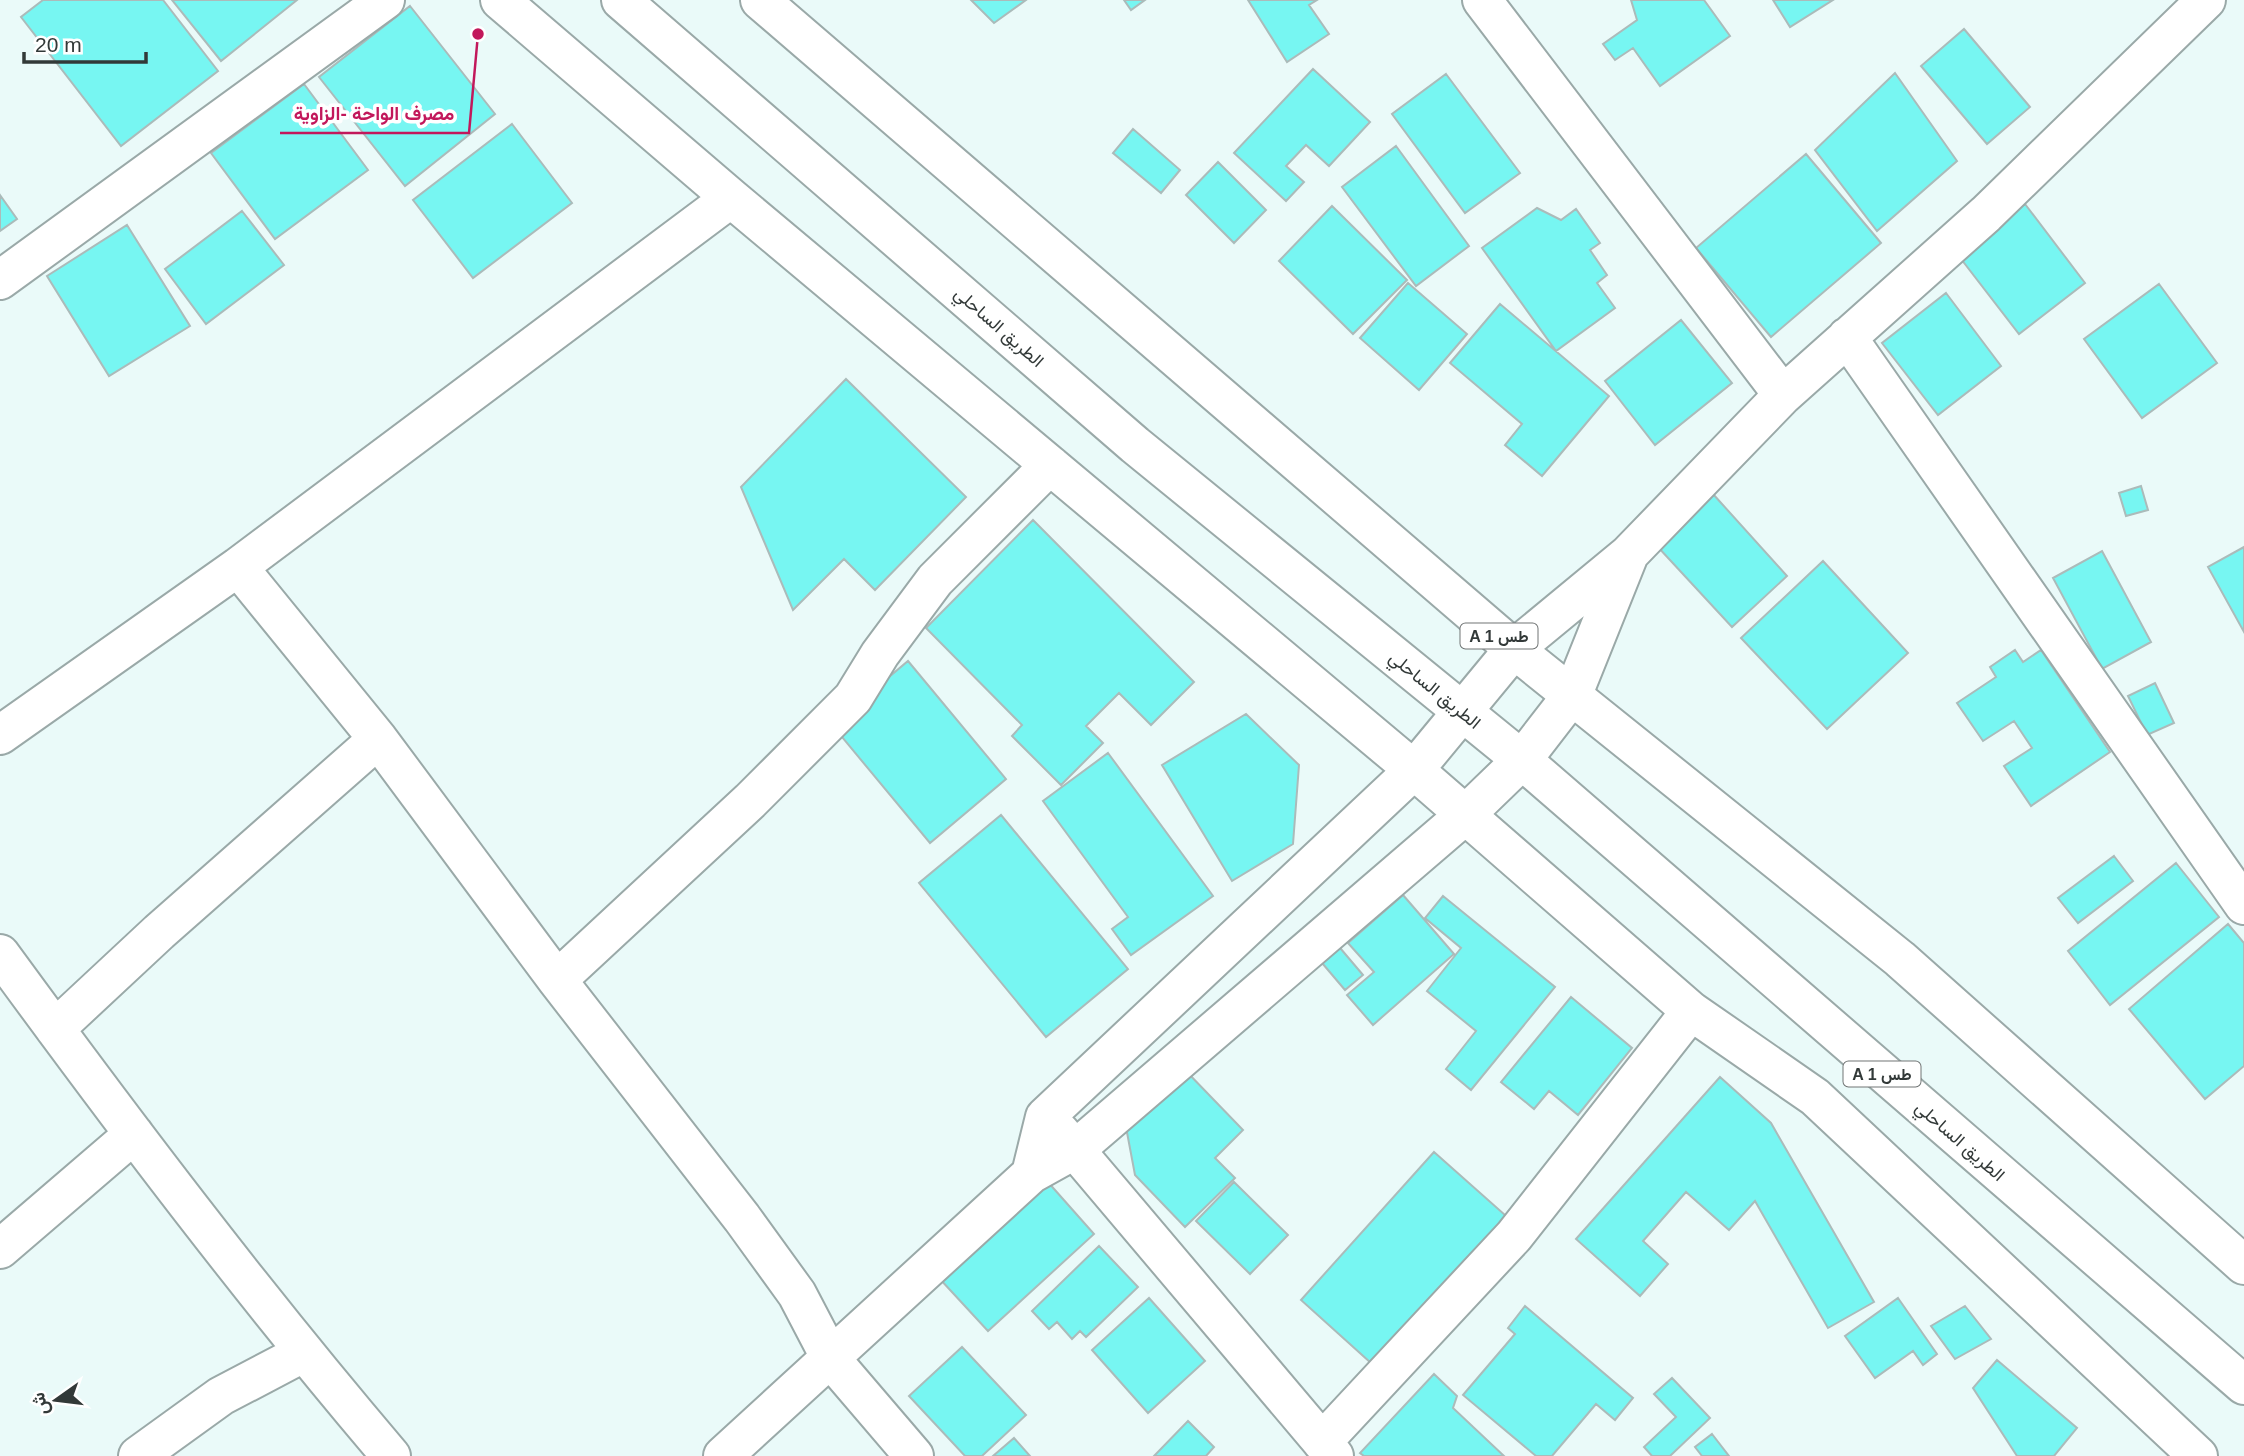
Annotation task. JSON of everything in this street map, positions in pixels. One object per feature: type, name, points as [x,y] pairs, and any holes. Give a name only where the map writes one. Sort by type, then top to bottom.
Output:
[{"type":"main road","points":[[0,279],[385,0]]},
{"type":"main road","points":[[500,0],[731,198],[1414,771],[1691,1011],[1815,1097],[2198,1456]]},
{"type":"main road","name":"الطريق الساحلي","points":[[621,0],[1135,445],[1522,760],[2244,1385]]},
{"type":"main road","name":"A 1 طس","points":[[760,0],[1514,649],[1900,960],[2244,1265]]},
{"type":"main road","points":[[1482,0],[1783,395]]},
{"type":"main road","points":[[1031,1174],[1045,1117],[1414,771],[1514,649],[1628,555],[1783,395],[1986,214],[2206,0]]},
{"type":"main road","points":[[0,735],[238,567],[731,198]]},
{"type":"main road","points":[[1847,337],[2244,905]]},
{"type":"main road","points":[[556,980],[751,801],[853,698],[880,654],[935,580],[1051,465]]},
{"type":"main road","points":[[723,1456],[1031,1174],[1076,1149],[1465,815],[1522,760],[1573,694],[1628,555]]},
{"type":"main road","points":[[238,567],[378,739],[556,980],[774,1261],[797,1294],[831,1359],[914,1456]]},
{"type":"main road","points":[[55,1029],[159,932],[378,739]]},
{"type":"main road","points":[[0,954],[134,1134],[303,1353],[391,1456]]},
{"type":"main road","points":[[1045,1117],[1076,1149],[1328,1449],[1514,1236],[1691,1011]]},
{"type":"main road","points":[[0,1249],[134,1134]]},
{"type":"main road","points":[[138,1456],[221,1396],[303,1353]]},
{"type":"building","points":[[43,0],[163,0],[218,71],[121,146],[21,17]]},
{"type":"building","points":[[172,0],[297,0],[221,61]]},
{"type":"building","points":[[971,0],[1026,0],[994,23]]},
{"type":"building","points":[[1124,0],[1145,0],[1131,10]]},
{"type":"building","points":[[1248,0],[1317,0],[1309,5],[1329,34],[1287,62]]},
{"type":"building","points":[[1631,0],[1704,0],[1730,36],[1660,86],[1633,48],[1615,60],[1603,44],[1637,20]]},
{"type":"building","points":[[1773,0],[1833,0],[1790,27]]},
{"type":"building","points":[[410,6],[495,114],[405,186],[319,77]]},
{"type":"building","points":[[1964,29],[2030,107],[1987,144],[1921,66]]},
{"type":"building","points":[[1313,69],[1370,122],[1329,166],[1306,145],[1286,166],[1304,182],[1286,201],[1234,153]]},
{"type":"building","points":[[1895,73],[1957,161],[1877,231],[1815,150]]},
{"type":"building","points":[[1446,74],[1520,173],[1465,213],[1392,114]]},
{"type":"building","points":[[304,84],[368,170],[275,239],[211,153]]},
{"type":"building","points":[[512,124],[572,203],[473,278],[413,200]]},
{"type":"building","points":[[1133,129],[1180,170],[1161,193],[1113,153]]},
{"type":"building","points":[[1396,146],[1469,246],[1416,286],[1342,187]]},
{"type":"building","points":[[1806,154],[1881,243],[1771,337],[1696,248]]},
{"type":"building","points":[[1218,162],[1266,210],[1234,243],[1186,195]]},
{"type":"building","points":[[0,195],[17,219],[0,231]]},
{"type":"building","points":[[2025,204],[2085,283],[2019,334],[1958,255]]},
{"type":"building","points":[[1332,206],[1407,280],[1353,334],[1279,261]]},
{"type":"building","points":[[1537,208],[1561,220],[1576,209],[1600,243],[1590,250],[1607,275],[1597,283],[1615,308],[1556,351],[1482,248]]},
{"type":"building","points":[[242,211],[284,265],[206,324],[165,269]]},
{"type":"building","points":[[127,225],[190,326],[109,376],[47,276]]},
{"type":"building","points":[[1408,283],[1467,334],[1419,390],[1360,338]]},
{"type":"building","points":[[2159,284],[2217,363],[2142,418],[2084,339]]},
{"type":"building","points":[[1946,293],[2001,366],[1938,415],[1882,343]]},
{"type":"building","points":[[1500,304],[1609,396],[1542,476],[1505,445],[1522,424],[1450,363]]},
{"type":"building","points":[[1681,320],[1732,383],[1655,445],[1605,381]]},
{"type":"building","points":[[846,379],[966,497],[875,590],[844,559],[793,610],[741,487]]},
{"type":"building","points":[[2141,486],[2148,510],[2126,516],[2119,493]]},
{"type":"building","points":[[1713,494],[1787,576],[1732,627],[1657,546]]},
{"type":"building","points":[[1033,520],[1194,682],[1151,725],[1119,693],[1086,726],[1103,743],[1061,785],[1012,736],[1022,725],[926,628]]},
{"type":"building","points":[[2244,547],[2244,632],[2208,567]]},
{"type":"building","points":[[2102,551],[2151,642],[2102,669],[2053,578]]},
{"type":"building","points":[[1823,561],[1908,653],[1827,729],[1741,638]]},
{"type":"building","points":[[2015,650],[2023,662],[2041,650],[2110,752],[2031,806],[2004,766],[2032,748],[2014,721],[1983,741],[1957,703],[1996,677],[1990,667]]},
{"type":"building","points":[[908,661],[1006,779],[930,843],[832,725]]},
{"type":"building","points":[[2155,683],[2174,723],[2147,735],[2128,696]]},
{"type":"building","points":[[1246,714],[1299,765],[1293,844],[1232,881],[1162,765]]},
{"type":"building","points":[[1108,753],[1213,896],[1131,955],[1112,929],[1128,917],[1043,801]]},
{"type":"building","points":[[1001,815],[1128,969],[1046,1037],[919,883]]},
{"type":"building","points":[[2114,856],[2133,881],[2078,923],[2058,898]]},
{"type":"building","points":[[2176,863],[2219,917],[2110,1005],[2068,951]]},
{"type":"building","points":[[1403,895],[1454,954],[1373,1025],[1347,995],[1374,972],[1348,943]]},
{"type":"building","points":[[1443,896],[1555,987],[1471,1090],[1446,1069],[1476,1031],[1427,991],[1461,948],[1425,918]]},
{"type":"building","points":[[2228,924],[2244,943],[2244,1066],[2205,1099],[2129,1009]]},
{"type":"building","points":[[1335,942],[1363,975],[1345,990],[1317,957]]},
{"type":"building","points":[[1571,997],[1632,1048],[1578,1115],[1549,1091],[1534,1109],[1501,1082]]},
{"type":"building","points":[[1185,1070],[1243,1130],[1215,1158],[1235,1178],[1185,1227],[1135,1175],[1126,1127]]},
{"type":"building","points":[[1720,1077],[1771,1123],[1874,1302],[1828,1328],[1755,1201],[1729,1230],[1686,1192],[1643,1241],[1668,1264],[1640,1296],[1576,1239]]},
{"type":"building","points":[[1434,1152],[1514,1223],[1381,1372],[1301,1300]]},
{"type":"building","points":[[1047,1181],[1094,1234],[988,1331],[939,1278]]},
{"type":"building","points":[[1234,1182],[1288,1235],[1250,1274],[1196,1221]]},
{"type":"building","points":[[1099,1246],[1138,1287],[1086,1337],[1080,1331],[1072,1339],[1057,1322],[1049,1329],[1032,1311]]},
{"type":"building","points":[[1149,1298],[1205,1361],[1148,1413],[1092,1350]]},
{"type":"building","points":[[1898,1298],[1937,1354],[1923,1365],[1913,1351],[1875,1378],[1845,1336]]},
{"type":"building","points":[[1525,1306],[1633,1398],[1615,1420],[1596,1404],[1552,1456],[1536,1456],[1463,1395],[1515,1334],[1508,1328]]},
{"type":"building","points":[[1965,1306],[1991,1339],[1955,1359],[1931,1326]]},
{"type":"building","points":[[962,1347],[1026,1415],[982,1456],[965,1456],[909,1396]]},
{"type":"building","points":[[1997,1360],[2077,1428],[2054,1456],[2017,1456],[1973,1388]]},
{"type":"building","points":[[1434,1374],[1457,1396],[1453,1408],[1504,1456],[1364,1456],[1360,1453]]},
{"type":"building","points":[[1672,1378],[1710,1418],[1670,1456],[1652,1456],[1644,1447],[1676,1417],[1654,1394]]},
{"type":"building","points":[[1188,1421],[1214,1447],[1206,1456],[1154,1456]]},
{"type":"building","points":[[1712,1434],[1729,1456],[1702,1456],[1695,1447]]},
{"type":"building","points":[[1014,1438],[1030,1456],[993,1456]]},
{"type":"place","name":"مصرف الواحة -الزاوية","points":[[478,34]]}]
